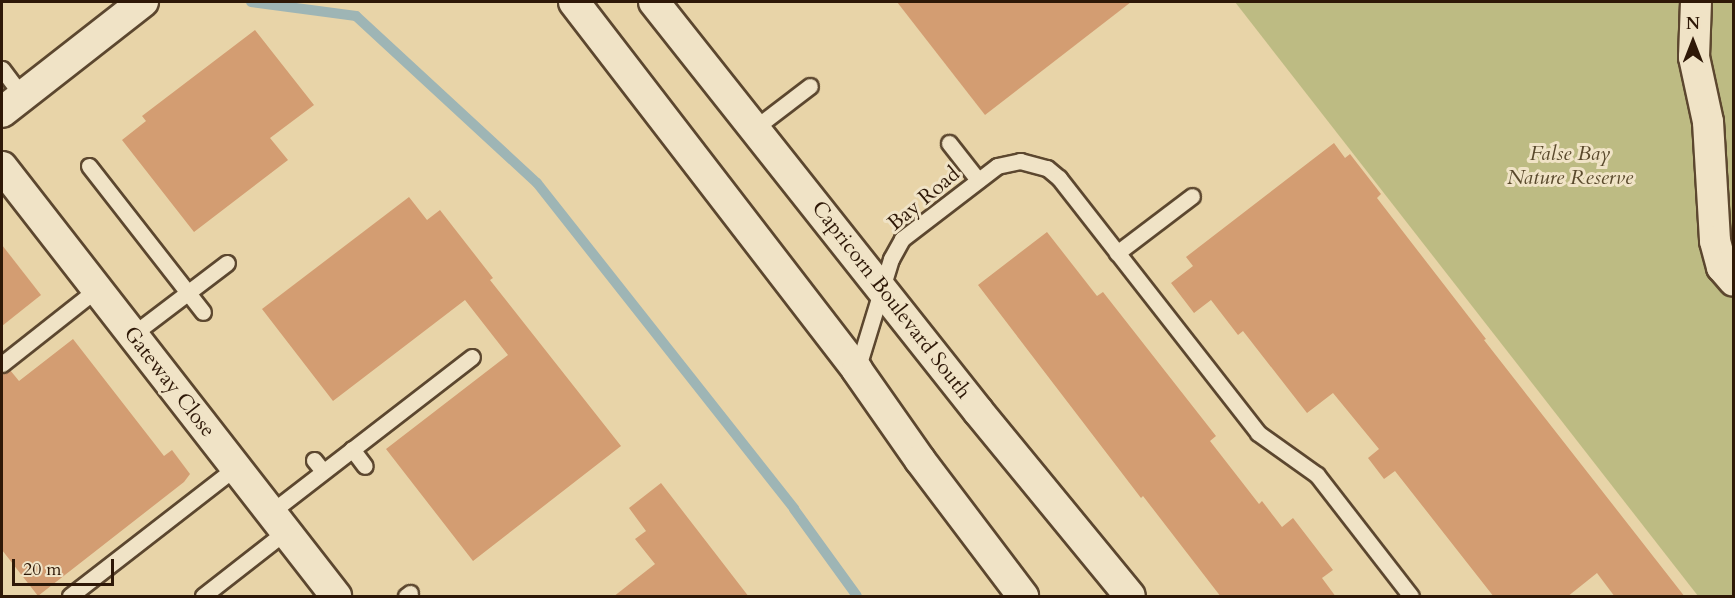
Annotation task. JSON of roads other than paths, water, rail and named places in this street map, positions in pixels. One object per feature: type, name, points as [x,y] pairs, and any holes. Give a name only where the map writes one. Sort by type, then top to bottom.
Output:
[{"type":"street","points":[[12,104],[142,2]]},
{"type":"street","points":[[574,2],[857,370],[920,460],[1023,597]]},
{"type":"street","name":"Capricorn Boulevard South","points":[[654,2],[882,286],[978,411],[1130,597]]},
{"type":"street","points":[[1696,2],[1694,57],[1708,122],[1715,241],[1722,267],[1734,281]]},
{"type":"street","name":"Gateway Close","points":[[2,167],[336,597]]},
{"type":"lane","points":[[2,69],[12,104]]},
{"type":"lane","points":[[755,128],[810,86]]},
{"type":"lane","points":[[949,143],[978,180]]},
{"type":"lane","name":"Bay Road","points":[[857,370],[882,286],[891,260],[902,239],[997,166],[1020,160],[1047,168],[1059,178],[1117,253]]},
{"type":"lane","points":[[89,166],[202,312]]},
{"type":"lane","points":[[1192,196],[1117,253],[1258,433],[1317,475],[1411,597]]},
{"type":"lane","points":[[132,335],[226,263]]},
{"type":"lane","points":[[2,363],[97,289]]},
{"type":"lane","points":[[202,597],[278,522],[319,465],[352,449],[472,357]]},
{"type":"lane","points":[[352,449],[365,466]]},
{"type":"lane","points":[[70,597],[236,468]]},
{"type":"waterway","points":[[251,2],[356,16],[537,183],[794,509],[857,596]]},
{"type":"park label","name":"False Bay Nature Reserve","points":[[1570,166]]}]
